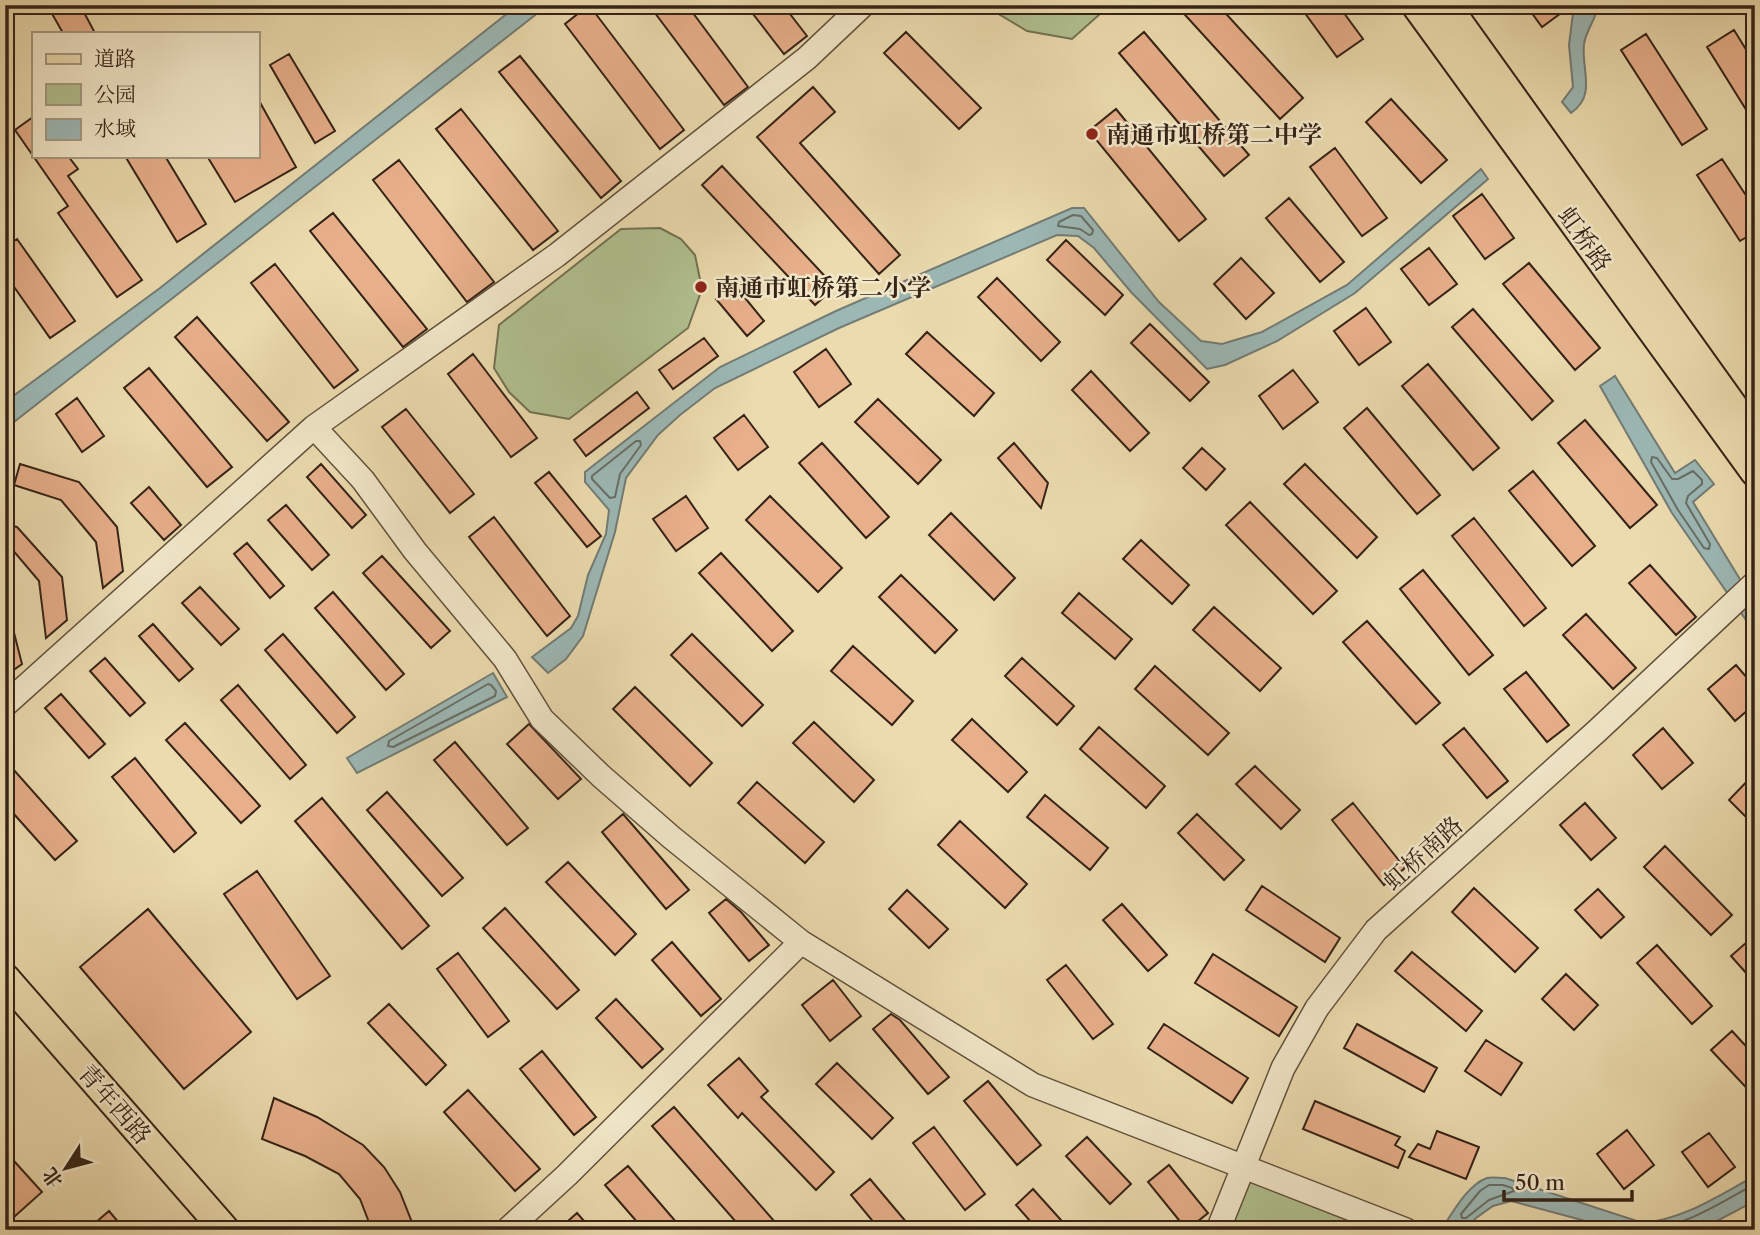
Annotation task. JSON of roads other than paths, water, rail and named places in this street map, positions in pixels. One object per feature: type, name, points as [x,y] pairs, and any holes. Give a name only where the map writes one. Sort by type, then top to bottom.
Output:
[{"type":"main road","name":"虹桥路","points":[[1416,5],[1755,472]]},
{"type":"main road","name":"虹桥路","points":[[1446,5],[1755,437]]},
{"type":"main road","name":"青年西路","points":[[5,978],[225,1230]]},
{"type":"main road","name":"青年西路","points":[[5,1005],[203,1230]]},
{"type":"street","points":[[5,705],[314,427],[557,255],[807,58],[863,5]]},
{"type":"street","points":[[314,427],[363,480],[415,551],[505,659],[542,719],[601,776],[671,837],[801,942],[1033,1085],[1406,1230]]},
{"type":"street","name":"虹桥南路","points":[[1218,1230],[1283,1068],[1317,1008],[1376,930],[1597,731],[1753,585]]},
{"type":"street","points":[[507,1230],[567,1175],[801,942]]},
{"type":"water","points":[[518,5],[548,5],[5,429],[5,402],[160,288]]},
{"type":"water","points":[[1574,5],[1598,7],[1584,44],[1584,98],[1571,113],[1562,102],[1573,87],[1569,45]]},
{"type":"water","points":[[1481,169],[1488,179],[1355,293],[1277,341],[1225,365],[1207,369],[1131,292],[1094,248],[1078,236],[1057,235],[839,328],[715,388],[658,435],[626,478],[615,532],[583,636],[566,659],[548,673],[532,657],[571,628],[578,616],[588,575],[606,534],[609,510],[585,482],[585,472],[720,367],[836,311],[1072,208],[1084,208],[1159,302],[1201,341],[1222,344],[1262,332],[1347,285]]},
{"type":"water","points":[[1615,376],[1675,473],[1695,460],[1714,484],[1693,502],[1755,604],[1755,633],[1672,513],[1600,386]]},
{"type":"water","points":[[493,673],[507,697],[357,773],[347,758]]},
{"type":"water","points":[[1755,1176],[1755,1201],[1700,1230],[1619,1230],[1511,1201],[1493,1206],[1465,1230],[1441,1230],[1467,1193],[1487,1178],[1505,1178],[1643,1223],[1673,1217]]},
{"type":"place","name":"南通市虹桥第二中学","points":[[1092,134]]},
{"type":"place","name":"南通市虹桥第二小学","points":[[701,287]]}]
